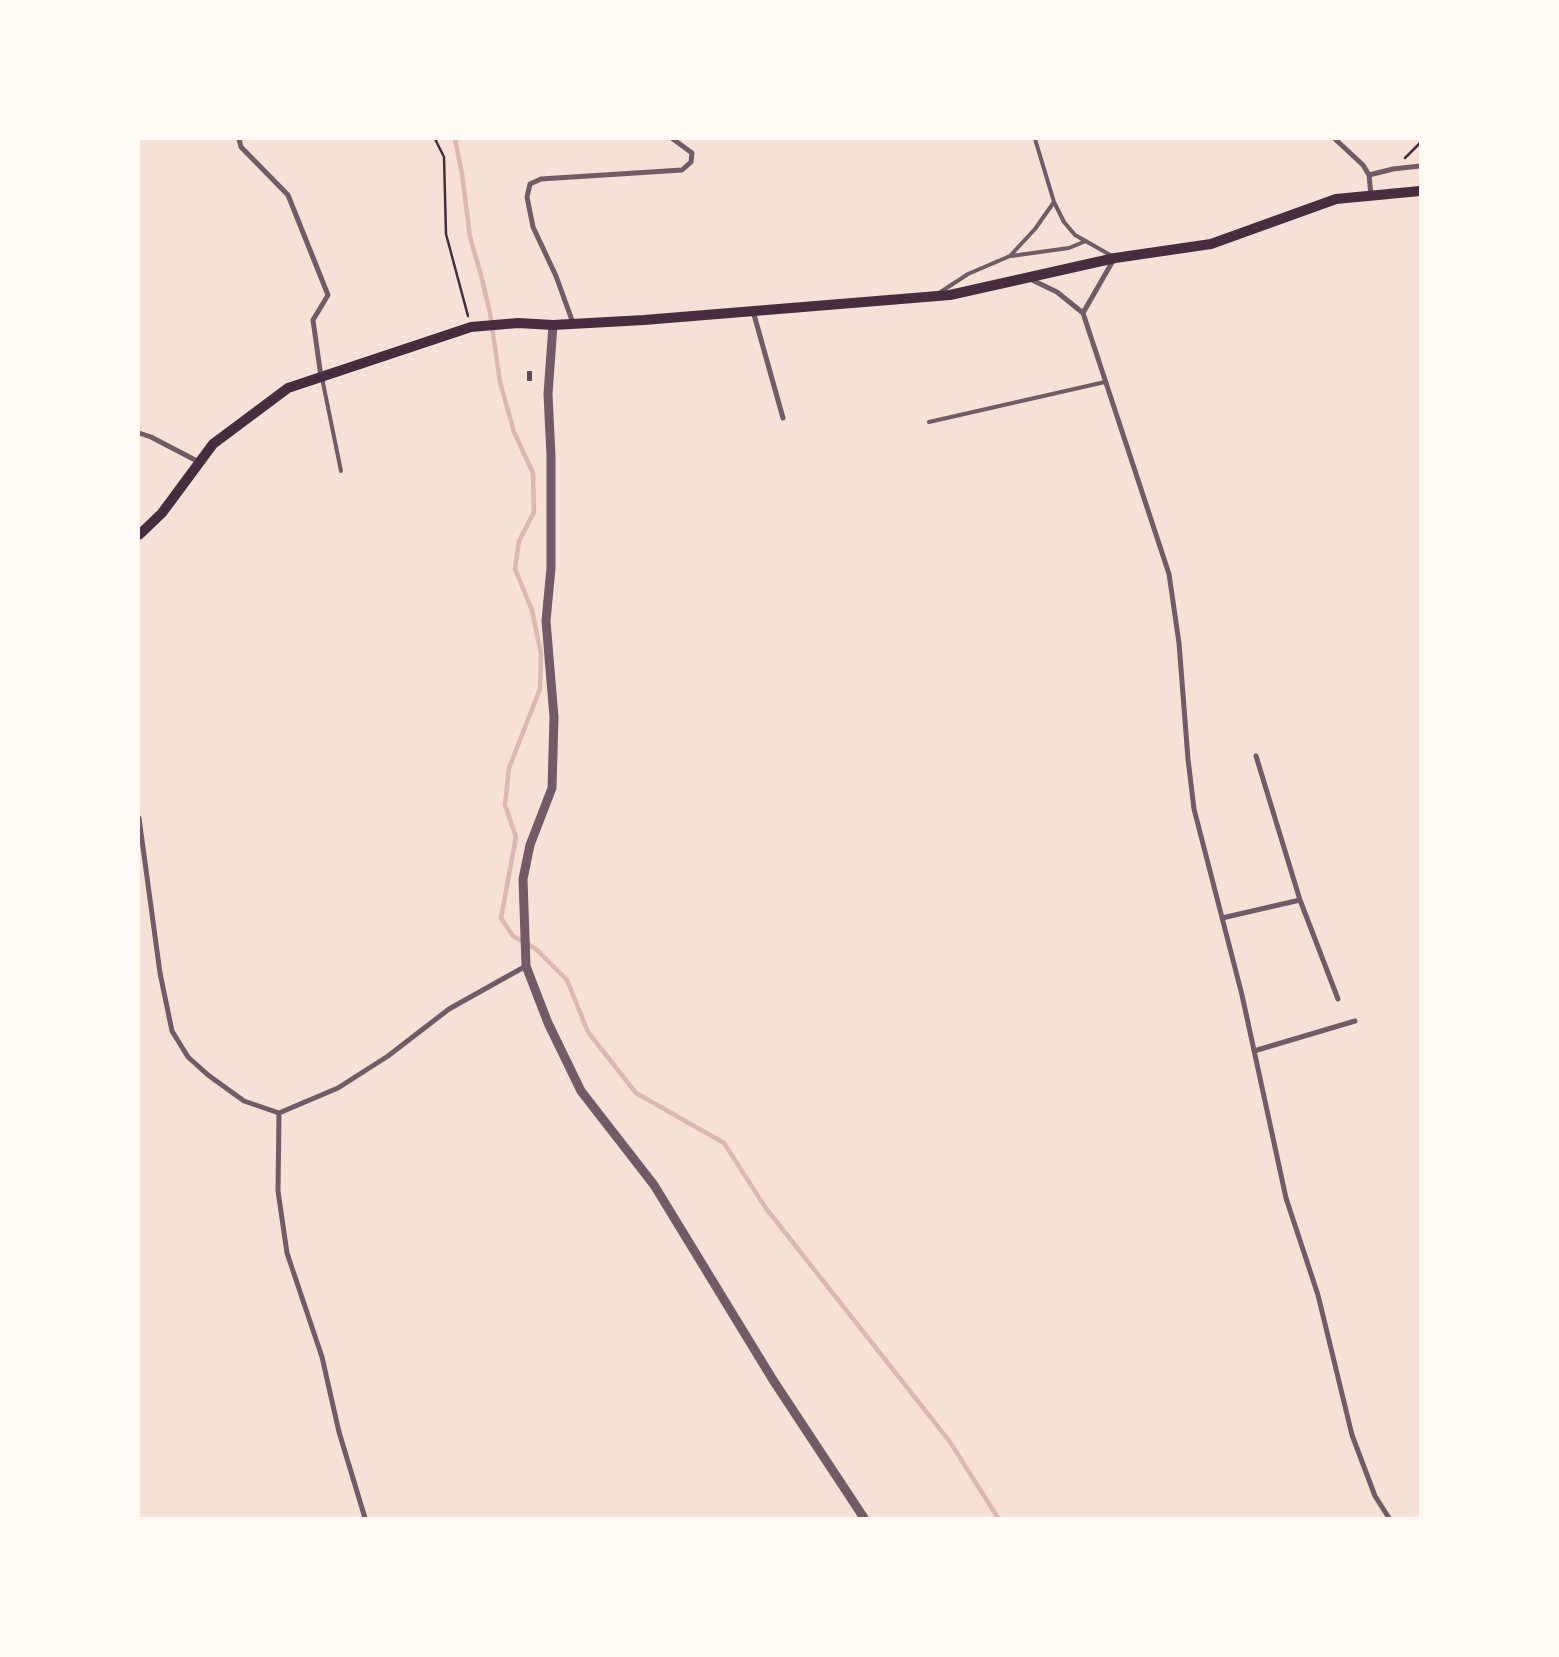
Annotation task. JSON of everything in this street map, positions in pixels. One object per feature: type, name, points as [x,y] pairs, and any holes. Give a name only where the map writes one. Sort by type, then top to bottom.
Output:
[{"type":"main road","points":[[139,535],[162,514],[198,462],[213,444],[288,388],[476,327],[573,324],[950,296],[1114,258],[1211,244],[1336,199],[1420,191]]},
{"type":"street","points":[[239,139],[241,147],[288,195],[328,295],[314,320],[322,377]]},
{"type":"street","points":[[573,324],[556,276],[533,227],[527,197],[530,184],[541,179],[682,170],[691,162],[692,153],[673,139]]},
{"type":"street","points":[[1335,139],[1363,165],[1369,175],[1371,196]]},
{"type":"street","points":[[1369,175],[1392,169],[1420,166]]},
{"type":"street","points":[[1083,313],[1114,258]]},
{"type":"street","points":[[1026,277],[1057,292],[1083,313],[1169,574],[1179,643],[1194,810],[1254,1050],[1286,1198],[1318,1294],[1344,1395],[1352,1435],[1374,1496],[1389,1518]]},
{"type":"street","points":[[753,311],[783,418]]},
{"type":"street","points":[[553,325],[548,394],[551,456],[551,568],[546,621],[554,717],[552,788],[530,845],[523,879],[526,966],[548,1023],[581,1091],[654,1185],[772,1380],[864,1518]]},
{"type":"street","points":[[139,433],[151,437],[198,462]]},
{"type":"street","points":[[1256,756],[1300,900],[1338,999]]},
{"type":"street","points":[[139,818],[160,973],[172,1031],[188,1057],[208,1075],[244,1101],[279,1113],[338,1088],[388,1056],[449,1009],[526,966]]},
{"type":"street","points":[[1222,918],[1300,900]]},
{"type":"street","points":[[1254,1050],[1355,1021]]},
{"type":"street","points":[[279,1113],[278,1191],[287,1253],[322,1357],[339,1432],[365,1518]]},
{"type":"lane","points":[[1035,139],[1054,202],[1064,222],[1076,235],[1114,258]]},
{"type":"lane","points":[[1010,256],[1031,234],[1054,202]]},
{"type":"lane","points":[[933,297],[968,274],[1010,256],[1069,248],[1086,241]]},
{"type":"lane","points":[[322,377],[341,471]]},
{"type":"lane","points":[[929,422],[1105,382]]},
{"type":"path","points":[[435,139],[444,157],[446,234],[476,327]]},
{"type":"building","points":[[527,371],[532,371],[532,381],[527,381]]},
{"type":"waterway","points":[[455,139],[462,174],[470,237],[490,313],[500,382],[514,432],[533,473],[534,512],[519,541],[515,569],[532,610],[541,654],[540,689],[509,768],[505,805],[516,837],[501,918],[513,936],[536,949],[567,980],[588,1032],[636,1093],[724,1143],[765,1207],[950,1442],[998,1518]]}]
